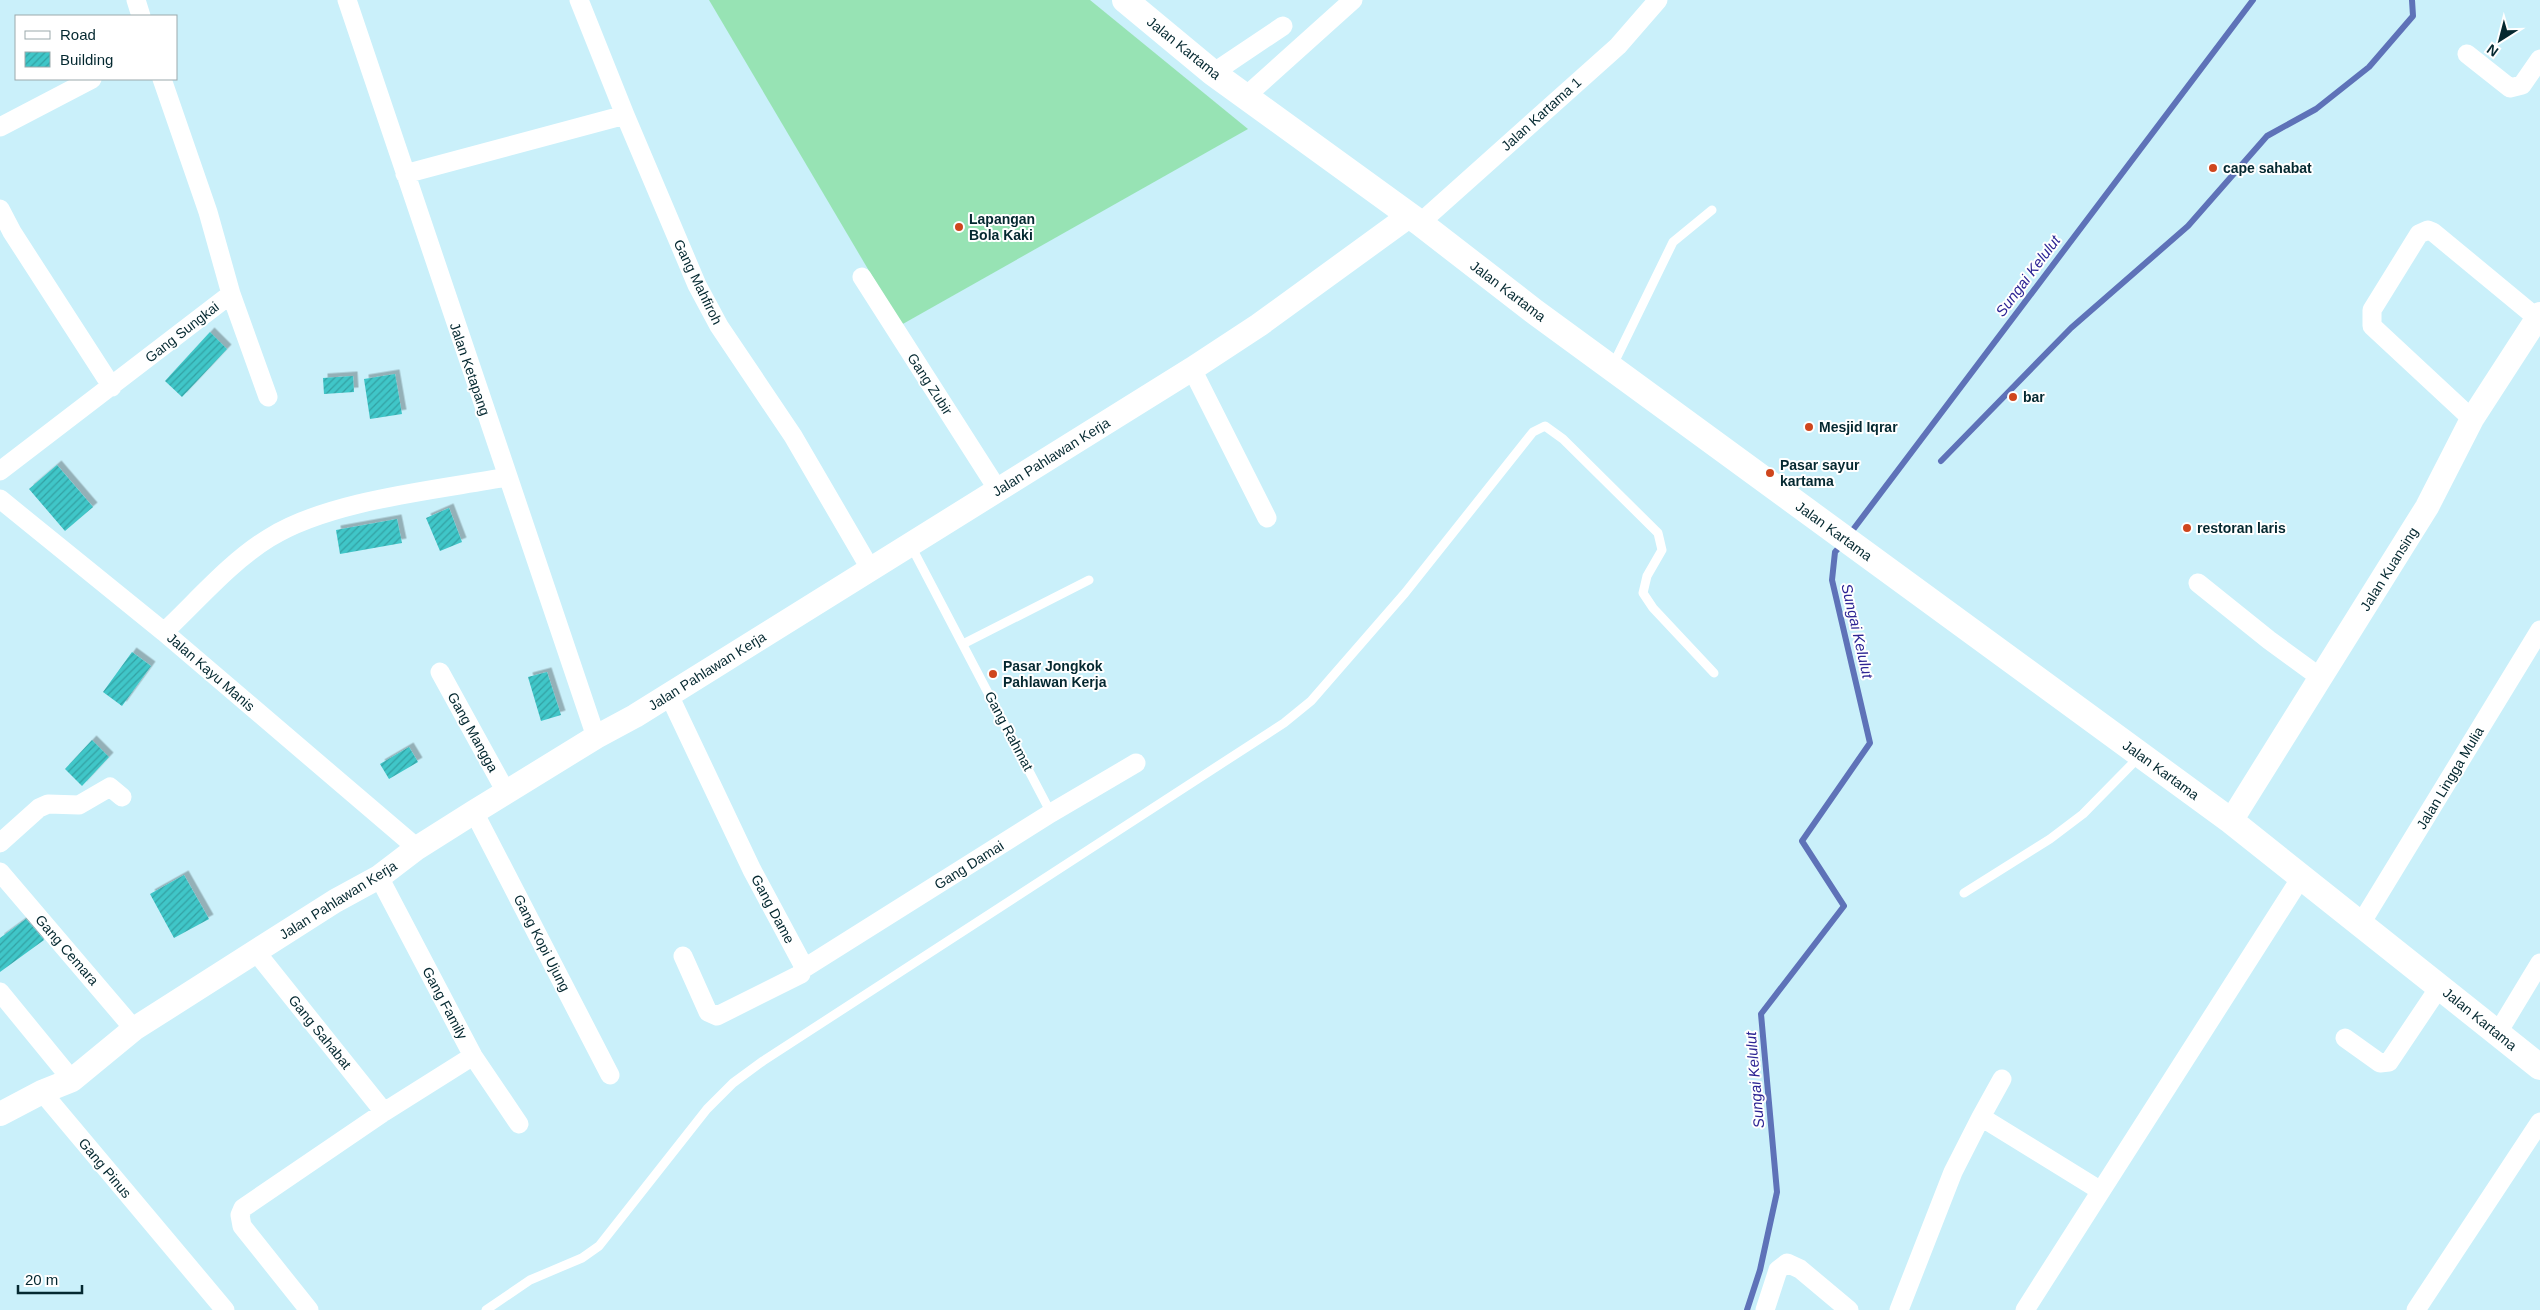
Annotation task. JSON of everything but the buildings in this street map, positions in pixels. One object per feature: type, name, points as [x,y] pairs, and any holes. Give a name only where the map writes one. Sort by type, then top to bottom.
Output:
[{"type":"main road","name":"Jalan Kartama","points":[[1125,0],[1213,73],[1414,219],[1535,312],[2231,820],[2540,1067]]},
{"type":"street","points":[[136,0],[141,15]]},
{"type":"street","name":"Jalan Ketapang","points":[[347,0],[596,737]]},
{"type":"street","name":"Gang Mahfiroh","points":[[579,0],[697,285],[719,326],[793,436],[871,570]]},
{"type":"street","points":[[1246,96],[1353,0]]},
{"type":"street","name":"Jalan Kartama 1","points":[[1414,219],[1618,46],[1658,0]]},
{"type":"street","points":[[1213,73],[1283,26]]},
{"type":"street","points":[[2467,54],[2510,88],[2522,85],[2540,59]]},
{"type":"street","points":[[0,127],[90,80]]},
{"type":"street","name":"Gang Sungkai","points":[[0,472],[232,294],[208,212],[162,80]]},
{"type":"street","points":[[405,174],[625,115]]},
{"type":"street","points":[[0,209],[12,232],[112,387]]},
{"type":"street","name":"Jalan Pahlawan Kerja","points":[[0,1114],[42,1092],[72,1080],[134,1028],[335,901],[379,877],[418,848],[506,792],[596,737],[635,716],[1192,369],[1414,219]]},
{"type":"street","points":[[2472,419],[2372,326],[2372,310],[2420,234],[2428,230],[2432,232],[2539,316]]},
{"type":"street","name":"Gang Zubir","points":[[862,278],[998,490]]},
{"type":"street","points":[[232,294],[268,397]]},
{"type":"street","name":"Jalan Kuansing","points":[[2231,820],[2427,507],[2472,419],[2539,316]]},
{"type":"street","points":[[1192,369],[1267,518]]},
{"type":"street","points":[[164,632],[247,554],[270,538],[297,524],[326,513],[377,501],[507,477]]},
{"type":"street","name":"Jalan Kayu Manis","points":[[0,499],[164,632],[418,848]]},
{"type":"street","points":[[2198,583],[2320,678]]},
{"type":"street","name":"Jalan Lingga Mulia","points":[[2360,925],[2540,630]]},
{"type":"street","name":"Gang Mangga","points":[[440,672],[506,792]]},
{"type":"street","name":"Gang Dame","points":[[669,694],[752,870],[803,965],[803,969]]},
{"type":"street","name":"Gang Damai","points":[[803,969],[1051,813],[1136,763]]},
{"type":"street","points":[[0,843],[39,808],[48,804],[79,805],[110,788],[122,797]]},
{"type":"street","name":"Gang Kopi Ujung","points":[[474,812],[610,1075]]},
{"type":"street","name":"Gang Cemara","points":[[0,872],[134,1028]]},
{"type":"street","points":[[2025,1310],[2302,876]]},
{"type":"street","name":"Gang Family","points":[[379,877],[473,1056],[518,1124]]},
{"type":"street","name":"Gang Sahabat","points":[[256,952],[384,1112]]},
{"type":"street","points":[[683,956],[708,1012],[717,1016],[801,974],[803,969]]},
{"type":"street","points":[[2498,1034],[2540,964]]},
{"type":"street","points":[[2345,1038],[2380,1063],[2389,1062],[2440,986]]},
{"type":"street","points":[[0,992],[72,1080]]},
{"type":"street","points":[[309,1310],[242,1226],[240,1215],[243,1208],[384,1112],[473,1056]]},
{"type":"street","points":[[1899,1310],[1953,1172],[2002,1079]]},
{"type":"street","name":"Gang Pinus","points":[[42,1092],[225,1310]]},
{"type":"street","points":[[1982,1116],[2101,1190]]},
{"type":"street","points":[[2416,1310],[2540,1122]]},
{"type":"street","points":[[1765,1310],[1778,1270],[1787,1263],[1800,1269],[1850,1310]]},
{"type":"lane","points":[[1612,367],[1673,242],[1712,210]]},
{"type":"lane","points":[[486,1310],[530,1280],[582,1258],[598,1246],[707,1109],[733,1083],[763,1061],[1284,723],[1311,701],[1405,593],[1533,432],[1545,426],[1564,440],[1658,533],[1662,550],[1647,576],[1643,593],[1653,608],[1714,673]]},
{"type":"lane","name":"Gang Rahmat","points":[[910,544],[1051,813]]},
{"type":"lane","points":[[963,644],[1089,580]]},
{"type":"lane","points":[[1964,893],[2050,839],[2084,814],[2141,755]]},
{"type":"green space","name":"Lapangan Bola Kaki","points":[[709,0],[1090,0],[1248,129],[901,325]]},
{"type":"waterway","name":"Sungai Kelulut","points":[[1849,535],[2253,0]]},
{"type":"waterway","points":[[1941,461],[2071,328],[2188,226],[2267,136],[2316,109],[2369,67],[2413,16],[2412,0]]},
{"type":"waterway","name":"Sungai Kelulut","points":[[1747,1310],[1760,1270],[1777,1192],[1761,1014],[1844,906],[1802,841],[1870,743],[1832,580],[1835,552],[1843,543]]},
{"type":"place","name":"cape sahabat","points":[[2213,168]]},
{"type":"place","name":"Lapangan Bola Kaki","points":[[959,227]]},
{"type":"place","name":"bar","points":[[2013,397]]},
{"type":"place","name":"Mesjid Iqrar","points":[[1809,427]]},
{"type":"place","name":"Pasar sayur kartama","points":[[1770,473]]},
{"type":"place","name":"restoran laris","points":[[2187,528]]},
{"type":"place","name":"Pasar Jongkok Pahlawan Kerja","points":[[993,674]]}]
